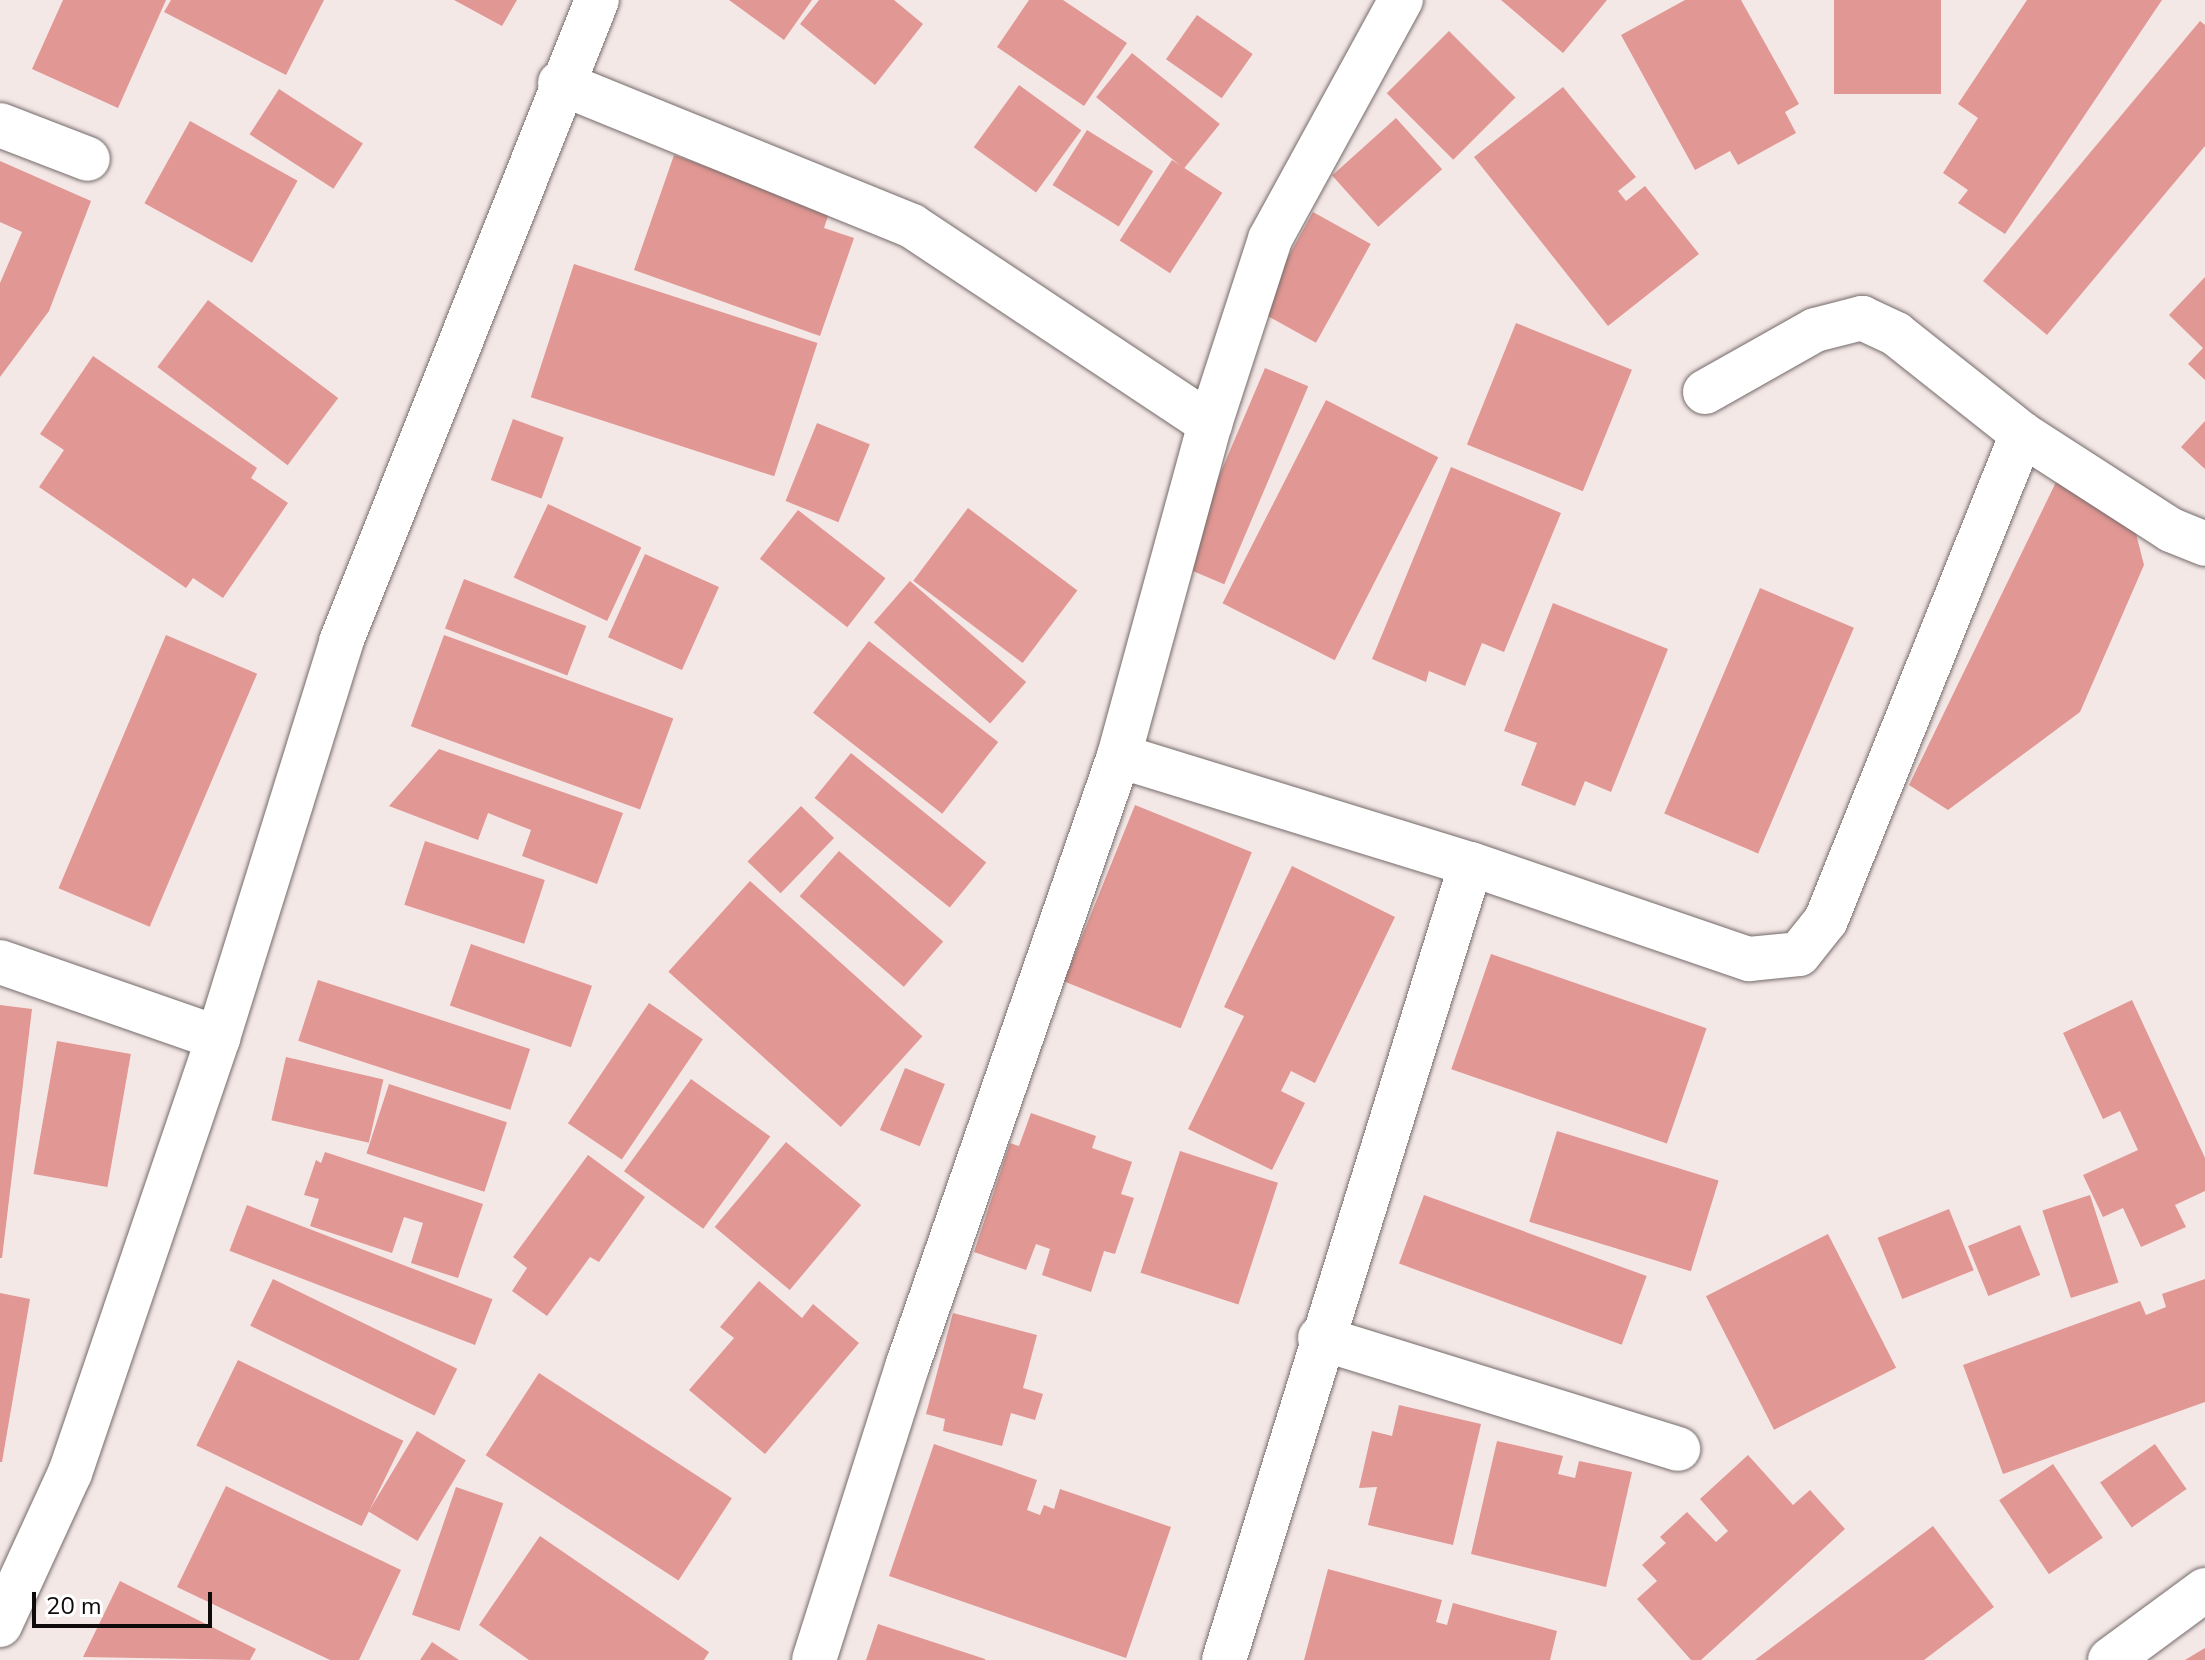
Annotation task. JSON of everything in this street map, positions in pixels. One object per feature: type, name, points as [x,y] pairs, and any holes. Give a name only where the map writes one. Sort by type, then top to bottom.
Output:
[{"type":"street","points":[[0,1625],[70,1473],[218,1038],[341,642],[560,83],[597,0]]},
{"type":"street","points":[[814,1660],[908,1364],[1119,756],[1210,424],[1270,239],[1401,0]]},
{"type":"street","points":[[560,83],[912,226],[1210,424]]},
{"type":"street","points":[[0,125],[88,159]]},
{"type":"street","points":[[1705,392],[1815,330],[1862,318],[1896,334],[2022,434],[2171,530],[2205,544]]},
{"type":"street","points":[[1119,756],[1471,864],[1749,959],[1799,954],[1826,920],[2022,434]]},
{"type":"street","points":[[1224,1660],[1320,1338],[1471,864]]},
{"type":"street","points":[[0,962],[218,1038]]},
{"type":"street","points":[[1320,1338],[1678,1449]]},
{"type":"street","points":[[2110,1660],[2205,1590]]},
{"type":"building","points":[[63,0],[166,0],[118,108],[32,69]]},
{"type":"building","points":[[171,0],[324,0],[286,75],[164,12]]},
{"type":"building","points":[[454,0],[517,0],[502,26]]},
{"type":"building","points":[[729,0],[812,0],[784,40]]},
{"type":"building","points":[[819,0],[894,0],[923,24],[875,85],[800,24]]},
{"type":"building","points":[[1029,0],[1063,0],[1127,43],[1084,106],[997,47]]},
{"type":"building","points":[[1501,0],[1607,0],[1563,53]]},
{"type":"building","points":[[1685,0],[1741,0],[1799,104],[1785,112],[1796,133],[1738,165],[1730,151],[1695,170],[1621,35]]},
{"type":"building","points":[[1834,0],[1941,0],[1941,94],[1834,94]]},
{"type":"building","points":[[2027,0],[2162,0],[2005,234],[1958,203],[1968,190],[1943,173],[1978,118],[1958,104]]},
{"type":"building","points":[[1197,15],[1253,54],[1222,98],[1166,59]]},
{"type":"building","points":[[2200,21],[2205,25],[2205,146],[2047,335],[1983,281]]},
{"type":"building","points":[[1449,31],[1515,97],[1453,160],[1387,93]]},
{"type":"building","points":[[1132,53],[1220,124],[1184,168],[1096,97]]},
{"type":"building","points":[[1019,85],[1081,130],[1036,193],[974,147]]},
{"type":"building","points":[[1563,87],[1636,177],[1618,191],[1626,201],[1645,186],[1699,254],[1608,326],[1474,157]]},
{"type":"building","points":[[279,89],[363,143],[333,189],[250,134]]},
{"type":"building","points":[[1396,118],[1442,169],[1378,227],[1332,176]]},
{"type":"building","points":[[190,121],[298,181],[252,263],[144,203]]},
{"type":"building","points":[[1087,130],[1153,171],[1119,226],[1053,185]]},
{"type":"building","points":[[674,155],[830,210],[824,228],[854,238],[820,336],[634,270]]},
{"type":"building","points":[[1172,160],[1222,193],[1170,273],[1120,241]]},
{"type":"building","points":[[0,161],[91,201],[49,311],[0,377],[0,283],[22,232],[0,222]]},
{"type":"building","points":[[1313,212],[1371,244],[1316,343],[1258,311]]},
{"type":"building","points":[[574,264],[817,343],[774,476],[531,397]]},
{"type":"building","points":[[2205,277],[2205,380],[2188,364],[2203,348],[2169,315]]},
{"type":"building","points":[[208,300],[338,398],[288,465],[157,367]]},
{"type":"building","points":[[1516,323],[1632,370],[1583,491],[1467,444]]},
{"type":"building","points":[[93,356],[257,468],[251,478],[288,503],[223,598],[193,578],[186,588],[39,487],[64,450],[40,434]]},
{"type":"building","points":[[1265,368],[1308,386],[1224,584],[1181,566]]},
{"type":"building","points":[[1326,400],[1438,457],[1335,660],[1222,603]]},
{"type":"building","points":[[513,419],[564,437],[542,499],[491,480]]},
{"type":"building","points":[[2205,421],[2205,469],[2181,447]]},
{"type":"building","points":[[817,423],[870,444],[838,522],[786,501]]},
{"type":"building","points":[[1451,467],[1561,513],[1504,652],[1482,643],[1465,686],[1429,671],[1426,682],[1372,659]]},
{"type":"building","points":[[2057,480],[2131,514],[2144,565],[2080,712],[1948,810],[1909,785]]},
{"type":"building","points":[[548,504],[641,548],[607,621],[514,577]]},
{"type":"building","points":[[968,508],[1077,590],[1023,663],[913,581]]},
{"type":"building","points":[[798,510],[885,578],[847,627],[760,559]]},
{"type":"building","points":[[645,554],[719,587],[682,670],[608,637]]},
{"type":"building","points":[[464,579],[586,626],[567,675],[445,628]]},
{"type":"building","points":[[910,581],[1026,682],[990,724],[874,623]]},
{"type":"building","points":[[1760,588],[1854,628],[1758,853],[1664,814]]},
{"type":"building","points":[[1553,603],[1668,649],[1611,792],[1585,781],[1575,806],[1521,785],[1537,743],[1504,731]]},
{"type":"building","points":[[166,635],[257,674],[150,927],[59,888]]},
{"type":"building","points":[[444,635],[673,718],[640,810],[411,726]]},
{"type":"building","points":[[869,641],[998,742],[942,814],[813,713]]},
{"type":"building","points":[[439,749],[623,813],[597,884],[522,856],[531,830],[488,813],[478,840],[389,806]]},
{"type":"building","points":[[851,753],[986,863],[950,908],[814,798]]},
{"type":"building","points":[[1135,805],[1252,852],[1181,1028],[1064,981]]},
{"type":"building","points":[[801,806],[834,838],[781,893],[748,861]]},
{"type":"building","points":[[425,841],[545,880],[524,944],[404,905]]},
{"type":"building","points":[[839,851],[943,942],[904,987],[800,896]]},
{"type":"building","points":[[1292,866],[1395,917],[1315,1083],[1291,1071],[1281,1091],[1305,1103],[1272,1170],[1188,1129],[1244,1016],[1224,1007]]},
{"type":"building","points":[[750,881],[922,1036],[841,1127],[668,972]]},
{"type":"building","points":[[471,944],[592,986],[571,1047],[450,1005]]},
{"type":"building","points":[[1491,954],[1707,1028],[1667,1144],[1451,1069]]},
{"type":"building","points":[[318,980],[530,1049],[510,1110],[298,1041]]},
{"type":"building","points":[[2132,1000],[2205,1158],[2205,1191],[2175,1205],[2186,1227],[2141,1247],[2123,1208],[2103,1217],[2083,1175],[2138,1150],[2120,1111],[2103,1119],[2063,1033]]},
{"type":"building","points":[[649,1003],[703,1039],[622,1160],[568,1123]]},
{"type":"building","points":[[0,1005],[32,1009],[2,1258],[0,1258]]},
{"type":"building","points":[[57,1041],[131,1054],[107,1187],[34,1174]]},
{"type":"building","points":[[286,1057],[383,1079],[369,1143],[271,1120]]},
{"type":"building","points":[[905,1068],[945,1084],[920,1146],[880,1130]]},
{"type":"building","points":[[691,1079],[770,1137],[703,1229],[624,1171]]},
{"type":"building","points":[[389,1084],[507,1122],[484,1192],[366,1153]]},
{"type":"building","points":[[1031,1113],[1096,1136],[1092,1148],[1132,1162],[1121,1194],[1134,1198],[1115,1254],[1104,1251],[1091,1292],[1042,1275],[1050,1249],[1036,1244],[1026,1270],[974,1252],[1010,1143],[1019,1146]]},
{"type":"building","points":[[1557,1131],[1719,1180],[1691,1271],[1529,1222]]},
{"type":"building","points":[[786,1142],[861,1205],[790,1290],[715,1227]]},
{"type":"building","points":[[1180,1151],[1278,1183],[1238,1305],[1140,1273]]},
{"type":"building","points":[[325,1152],[483,1204],[458,1278],[411,1263],[423,1223],[404,1217],[392,1253],[310,1226],[319,1199],[304,1195],[316,1160],[321,1163]]},
{"type":"building","points":[[588,1155],[645,1197],[599,1262],[590,1257],[547,1316],[512,1291],[527,1268],[513,1257]]},
{"type":"building","points":[[1424,1195],[1647,1276],[1622,1345],[1399,1264]]},
{"type":"building","points":[[2090,1195],[2118,1282],[2071,1298],[2042,1210]]},
{"type":"building","points":[[247,1205],[493,1299],[475,1345],[229,1251]]},
{"type":"building","points":[[1949,1209],[1974,1270],[1902,1299],[1878,1238]]},
{"type":"building","points":[[2020,1225],[2040,1275],[1988,1296],[1968,1246]]},
{"type":"building","points":[[1828,1234],[1896,1368],[1774,1430],[1706,1296]]},
{"type":"building","points":[[273,1279],[457,1369],[434,1416],[250,1326]]},
{"type":"building","points":[[2205,1279],[2205,1402],[2003,1474],[1963,1365],[2140,1301],[2146,1315],[2166,1307],[2162,1294]]},
{"type":"building","points":[[759,1281],[802,1318],[813,1304],[859,1343],[765,1454],[689,1390],[734,1338],[720,1327]]},
{"type":"building","points":[[0,1293],[30,1299],[2,1462],[0,1462]]},
{"type":"building","points":[[953,1313],[1037,1335],[1023,1388],[1043,1394],[1035,1420],[1011,1413],[1002,1446],[943,1431],[945,1419],[926,1414]]},
{"type":"building","points":[[238,1360],[403,1441],[362,1526],[196,1445]]},
{"type":"building","points":[[539,1373],[732,1498],[679,1580],[486,1455]]},
{"type":"building","points":[[1399,1405],[1481,1424],[1453,1545],[1368,1525],[1377,1487],[1359,1488],[1372,1431],[1392,1436]]},
{"type":"building","points":[[417,1431],[466,1460],[417,1541],[369,1512]]},
{"type":"building","points":[[1497,1441],[1563,1456],[1558,1474],[1575,1478],[1579,1461],[1632,1472],[1606,1587],[1471,1554]]},
{"type":"building","points":[[934,1444],[1037,1480],[1027,1510],[1040,1515],[1044,1505],[1054,1509],[1060,1489],[1171,1527],[1126,1658],[889,1576]]},
{"type":"building","points":[[2155,1444],[2187,1489],[2132,1527],[2100,1482]]},
{"type":"building","points":[[1748,1455],[1793,1505],[1810,1490],[1845,1529],[1701,1660],[1691,1660],[1637,1599],[1657,1581],[1642,1565],[1666,1543],[1660,1537],[1687,1512],[1716,1542],[1728,1531],[1700,1499]]},
{"type":"building","points":[[2053,1464],[2103,1538],[2049,1574],[1999,1500]]},
{"type":"building","points":[[226,1486],[401,1570],[359,1660],[330,1660],[177,1587]]},
{"type":"building","points":[[456,1487],[503,1503],[459,1631],[412,1615]]},
{"type":"building","points":[[1933,1526],[1994,1607],[1924,1660],[1755,1660]]},
{"type":"building","points":[[540,1536],[709,1652],[704,1660],[529,1660],[479,1625]]},
{"type":"building","points":[[1328,1569],[1442,1600],[1436,1622],[1447,1625],[1453,1603],[1557,1631],[1550,1660],[1304,1660]]},
{"type":"building","points":[[120,1581],[256,1649],[250,1660],[83,1657]]},
{"type":"building","points":[[878,1624],[985,1659],[985,1660],[866,1660]]},
{"type":"building","points":[[432,1642],[459,1660],[420,1660]]},
{"type":"building","points":[[2205,1648],[2205,1660],[2185,1660]]}]
